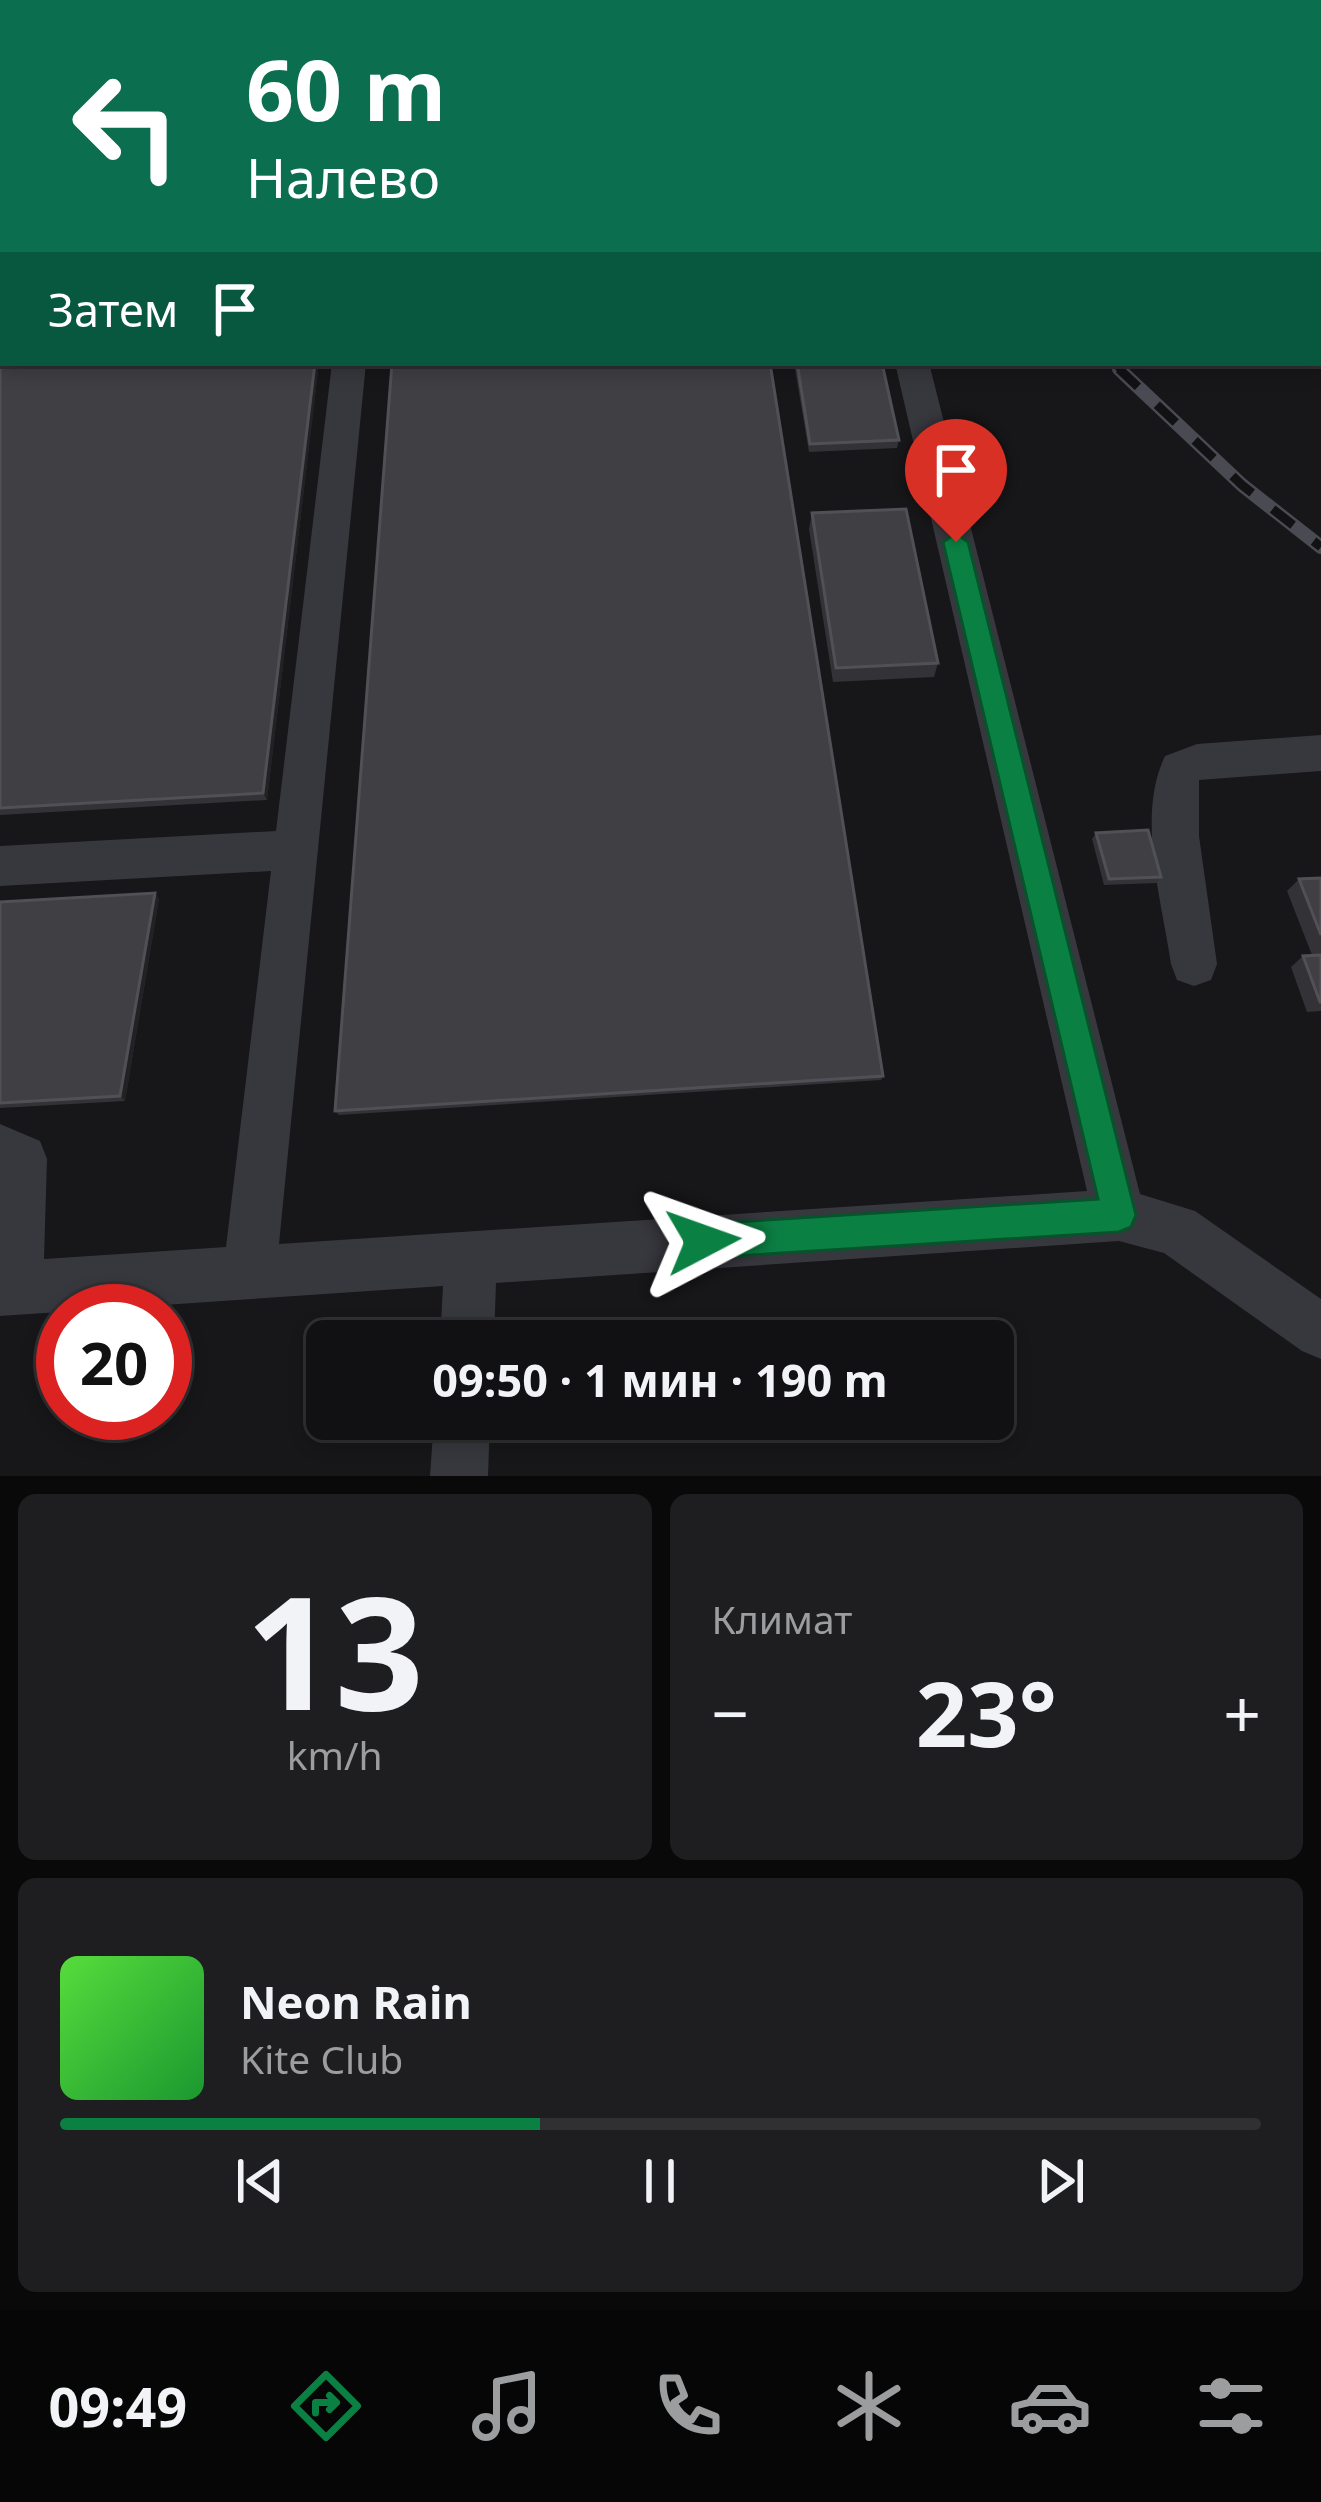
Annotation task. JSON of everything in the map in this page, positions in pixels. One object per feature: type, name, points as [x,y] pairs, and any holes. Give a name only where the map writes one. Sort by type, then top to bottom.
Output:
[{"type":"lane","points":[[250,1270],[292,850],[349,366]]},
{"type":"lane","points":[[913,366],[1119,1215]]},
{"type":"lane","points":[[1194,964],[1178,827],[1175,784],[1180,769],[1197,761],[1321,753]]},
{"type":"lane","points":[[0,866],[292,850]]},
{"type":"lane","points":[[0,1149],[22,1159],[8,1288],[1119,1215],[1176,1230],[1321,1332]]},
{"type":"lane","points":[[468,1320],[471,1255]]},
{"type":"lane","points":[[459,1476],[461,1440]]},
{"type":"building","points":[[0,366],[315,366],[263,793],[0,808]]},
{"type":"building","points":[[392,366],[770,366],[883,1076],[335,1111]]},
{"type":"building","points":[[797,366],[883,366],[899,440],[810,444]]},
{"type":"building","points":[[906,509],[938,663],[836,668],[812,513]]},
{"type":"building","points":[[1148,830],[1161,877],[1109,879],[1096,833]]},
{"type":"building","points":[[1321,878],[1321,935],[1299,879]]},
{"type":"building","points":[[155,893],[120,1096],[0,1103],[0,902]]},
{"type":"building","points":[[1321,955],[1321,1002],[1320,1002],[1303,956]]},
{"type":"railway","points":[[1116,366],[1119,369]]},
{"type":"railway","points":[[1119,369],[1242,485],[1321,547]]},
{"type":"railway","points":[[1119,369],[1122,372]]},
{"type":"route","points":[[703,1241],[1119,1215],[956,542]]}]
